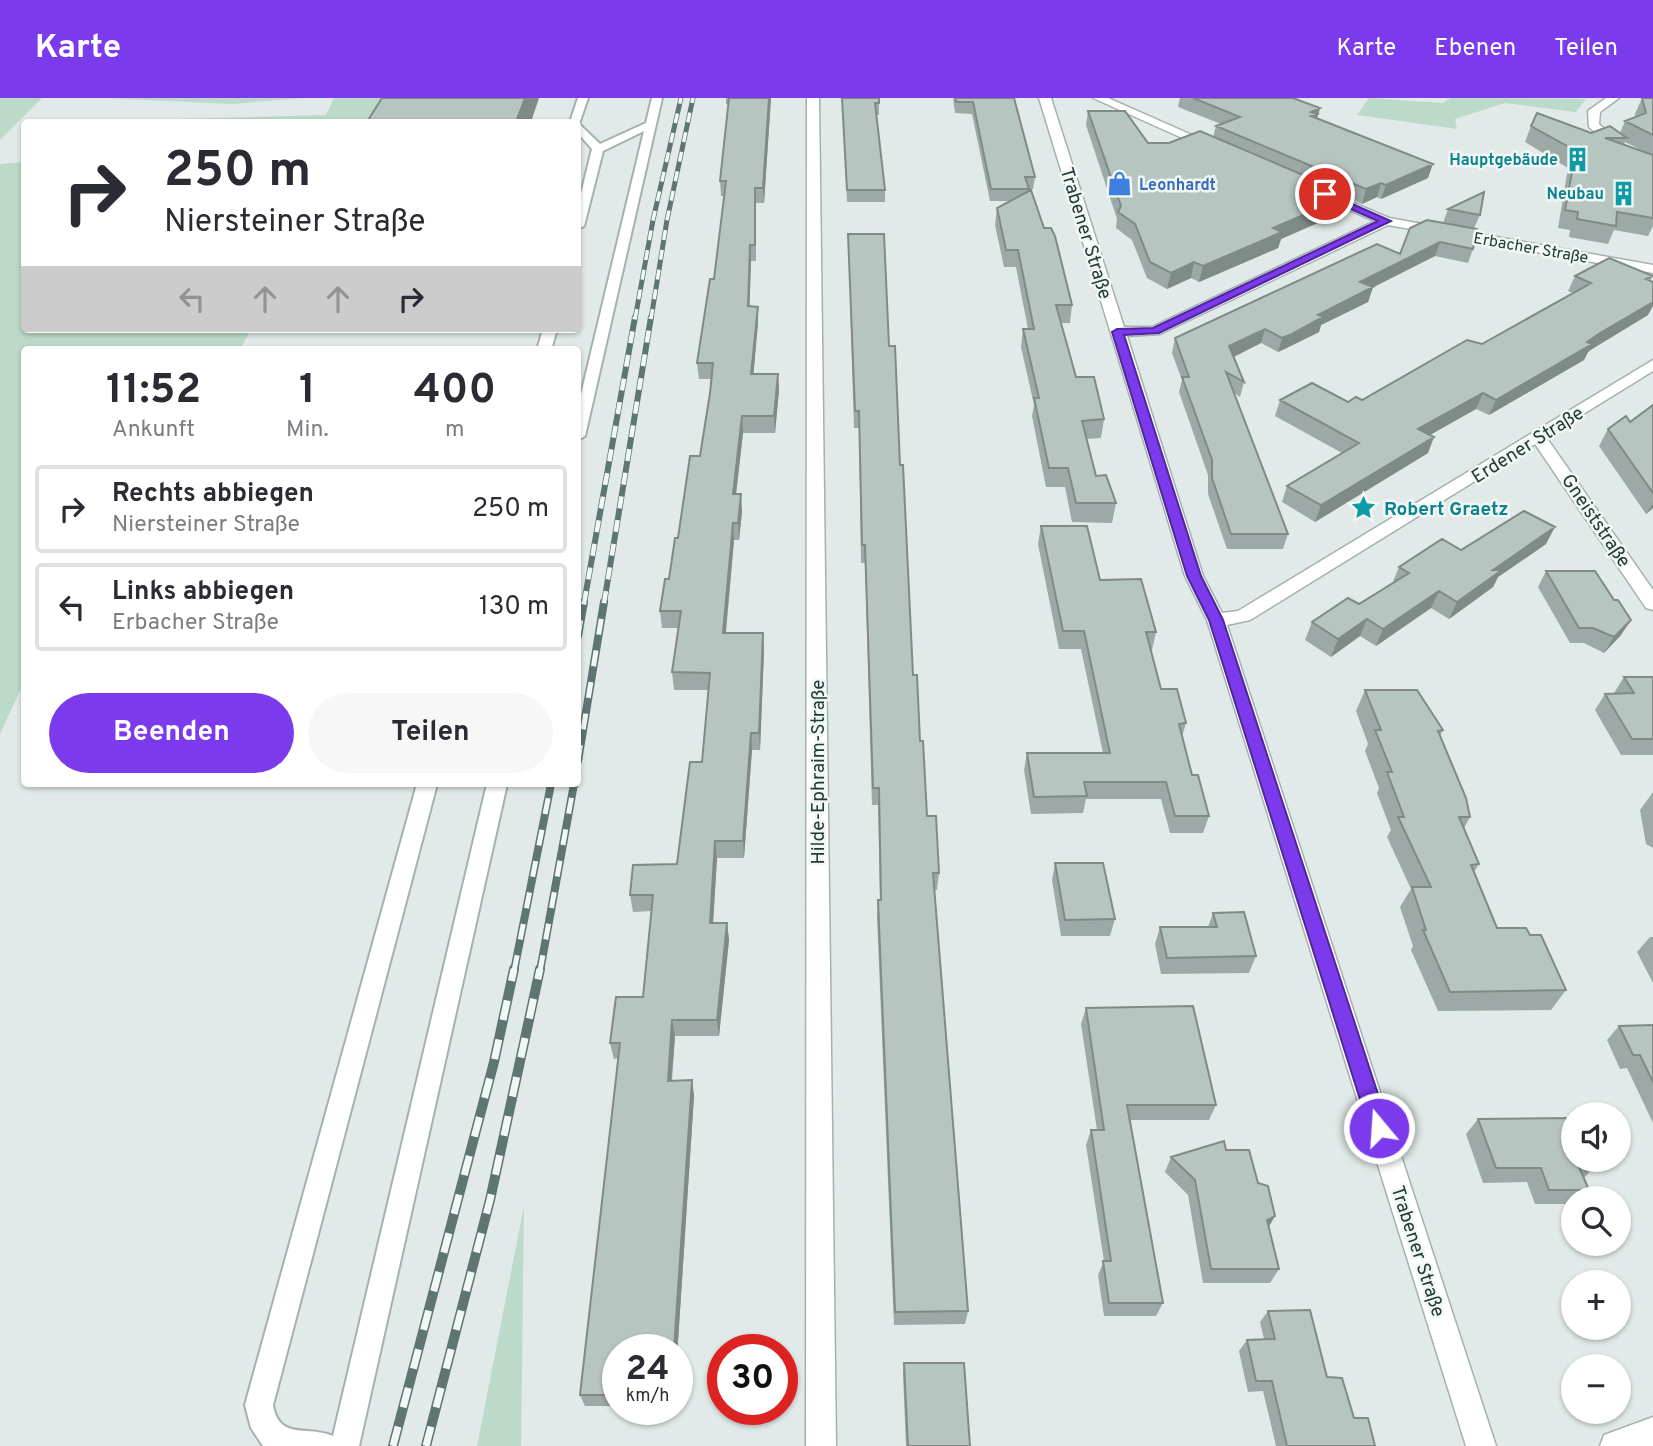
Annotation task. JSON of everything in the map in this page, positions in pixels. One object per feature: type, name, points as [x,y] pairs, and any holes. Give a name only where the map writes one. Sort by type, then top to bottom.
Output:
[{"type":"street","name":"Hilde-Ephraim-Straße","points":[[813,98],[821,1446]]},
{"type":"street","name":"Trabener Straße","points":[[1045,98],[1194,576],[1216,620],[1481,1446]]},
{"type":"street","points":[[1099,98],[1225,152]]},
{"type":"street","points":[[1613,98],[1594,111],[1593,125],[1616,146],[1653,163]]},
{"type":"street","name":"Erbacher Straße","points":[[1312,189],[1386,221],[1653,269]]},
{"type":"street","points":[[1117,332],[1155,331],[1386,221]]},
{"type":"street","name":"Erdener Straße","points":[[1216,620],[1243,617],[1653,365]]},
{"type":"street","name":"Gneiststraße","points":[[1538,438],[1550,450],[1653,604]]},
{"type":"street","points":[[1615,1446],[1653,1432]]},
{"type":"lane","points":[[576,119],[583,98]]},
{"type":"lane","points":[[581,423],[657,98]]},
{"type":"lane","points":[[598,149],[649,125]]},
{"type":"lane","points":[[581,130],[598,149]]},
{"type":"lane","points":[[581,214],[598,149]]},
{"type":"lane","points":[[324,1446],[287,1443],[271,1436],[260,1421],[259,1405],[426,787]]},
{"type":"lane","points":[[345,1446],[497,787]]},
{"type":"green space","points":[[0,98],[42,98],[0,140]]},
{"type":"green space","points":[[105,98],[304,98],[231,104]]},
{"type":"green space","points":[[334,98],[387,98],[376,119],[177,119],[326,115]]},
{"type":"green space","points":[[1369,98],[1443,103],[1450,98],[1586,99],[1576,112],[1505,103],[1455,119],[1457,129],[1357,115]]},
{"type":"green space","points":[[21,162],[21,333],[249,333],[242,346],[21,346],[21,688],[0,734],[0,164]]},
{"type":"green space","points":[[524,1206],[521,1446],[477,1446]]},
{"type":"building","points":[[382,98],[525,98],[517,119],[369,119]]},
{"type":"building","points":[[729,98],[769,98],[763,188],[755,188],[755,245],[750,245],[748,306],[758,307],[751,374],[778,374],[774,416],[742,416],[733,494],[741,494],[738,523],[733,523],[723,633],[763,633],[759,733],[751,733],[743,841],[715,841],[710,923],[727,923],[717,1020],[672,1020],[668,1081],[692,1080],[675,1334],[602,1334],[602,1395],[580,1395],[620,1043],[610,1043],[616,997],[643,997],[653,895],[630,895],[633,865],[677,864],[690,762],[702,762],[710,673],[672,672],[681,611],[660,611],[665,579],[669,579],[675,538],[678,538],[690,456],[700,456],[710,393],[713,363],[697,363],[710,279],[714,279],[726,181],[720,181]]},
{"type":"building","points":[[842,98],[879,98],[879,103],[875,103],[885,190],[847,190]]},
{"type":"building","points":[[956,98],[1014,98],[1035,177],[1025,177],[1029,189],[991,189],[973,102],[956,102]]},
{"type":"building","points":[[1193,98],[1293,98],[1320,108],[1311,112],[1317,114],[1311,116],[1433,164],[1386,185],[1381,183],[1366,189],[1216,126],[1240,117]]},
{"type":"building","points":[[1642,98],[1653,98],[1653,135],[1625,121],[1646,113]]},
{"type":"building","points":[[1088,111],[1125,111],[1148,143],[1169,143],[1200,131],[1350,195],[1273,228],[1282,232],[1203,266],[1194,262],[1171,273],[1150,262],[1135,224],[1118,212],[1121,206]]},
{"type":"building","points":[[1537,113],[1591,133],[1610,126],[1627,138],[1605,138],[1653,155],[1653,218],[1617,212],[1616,226],[1577,219],[1578,212],[1565,210],[1576,151],[1531,126]]},
{"type":"building","points":[[1031,190],[1044,228],[1051,228],[1055,236],[1072,305],[1056,305],[1076,377],[1094,377],[1104,419],[1082,421],[1096,476],[1106,475],[1116,503],[1076,503],[1068,468],[1049,468],[1034,398],[1039,398],[1023,329],[1034,329],[1018,250],[1006,250],[997,208]]},
{"type":"building","points":[[1484,192],[1480,215],[1448,209]]},
{"type":"building","points":[[1427,220],[1477,229],[1473,249],[1440,242],[1360,282],[1373,287],[1318,315],[1323,317],[1292,334],[1282,338],[1265,329],[1229,346],[1244,382],[1226,372],[1288,534],[1231,534],[1212,478],[1212,460],[1182,377],[1189,377],[1175,338],[1377,244],[1400,254],[1410,228]]},
{"type":"building","points":[[848,234],[884,234],[889,346],[895,346],[900,465],[903,465],[913,675],[917,675],[927,816],[936,816],[939,873],[933,873],[968,1311],[895,1312],[878,900],[881,900],[879,788],[873,788],[859,411],[855,411]]},
{"type":"building","points":[[1609,258],[1653,276],[1646,279],[1653,282],[1653,302],[1587,342],[1592,344],[1496,400],[1483,393],[1418,429],[1434,437],[1321,505],[1287,486],[1359,443],[1280,400],[1312,383],[1348,402],[1356,397],[1362,400],[1467,340],[1482,344],[1591,283],[1575,276]]},
{"type":"building","points":[[1653,405],[1653,493],[1608,429],[1626,416],[1630,422]]},
{"type":"building","points":[[1524,511],[1555,527],[1493,570],[1502,570],[1457,602],[1439,591],[1383,629],[1367,619],[1338,639],[1312,622],[1348,598],[1359,604],[1409,573],[1399,567],[1442,539],[1461,550]]},
{"type":"building","points":[[1041,526],[1087,526],[1100,580],[1141,579],[1156,632],[1146,632],[1161,689],[1177,689],[1186,723],[1179,724],[1192,775],[1198,775],[1209,816],[1175,816],[1166,782],[1084,782],[1087,796],[1034,797],[1027,753],[1110,753],[1084,631],[1063,631]]},
{"type":"building","points":[[1546,571],[1595,571],[1631,620],[1614,637],[1593,628],[1579,628]]},
{"type":"building","points":[[1624,677],[1653,677],[1653,739],[1632,739],[1605,694],[1634,693]]},
{"type":"building","points":[[1365,690],[1417,690],[1443,730],[1438,731],[1466,798],[1470,817],[1459,817],[1479,864],[1471,865],[1497,928],[1526,928],[1530,935],[1541,935],[1566,990],[1450,992],[1423,930],[1426,930],[1412,887],[1431,887],[1398,817],[1404,817],[1387,772],[1392,772],[1375,730],[1381,730]]},
{"type":"building","points":[[1055,863],[1103,863],[1115,919],[1065,920]]},
{"type":"building","points":[[1244,912],[1256,956],[1167,958],[1160,927],[1217,927],[1213,913]]},
{"type":"building","points":[[1193,1006],[1216,1105],[1127,1105],[1163,1303],[1109,1303],[1103,1261],[1111,1261],[1091,1130],[1104,1130],[1086,1008]]},
{"type":"building","points":[[1653,1025],[1653,1082],[1640,1055],[1633,1055],[1619,1026]]},
{"type":"building","points":[[1561,1118],[1561,1172],[1581,1172],[1587,1186],[1561,1186],[1561,1190],[1549,1190],[1541,1168],[1496,1168],[1478,1119]]},
{"type":"building","points":[[1224,1141],[1226,1150],[1249,1150],[1258,1183],[1268,1186],[1275,1216],[1267,1220],[1279,1269],[1211,1269],[1195,1180],[1171,1157]]},
{"type":"building","points":[[1310,1310],[1327,1377],[1342,1378],[1354,1418],[1368,1418],[1375,1446],[1287,1446],[1272,1381],[1256,1381],[1247,1340],[1275,1339],[1268,1311]]},
{"type":"building","points":[[904,1363],[964,1363],[970,1446],[908,1446]]},
{"type":"railway","points":[[635,319],[653,220],[681,98]]},
{"type":"railway","points":[[651,319],[667,220],[693,98]]},
{"type":"railway","points":[[584,603],[635,317]]},
{"type":"railway","points":[[604,603],[651,317]]},
{"type":"railway","points":[[581,619],[584,602]]},
{"type":"railway","points":[[581,743],[604,602]]},
{"type":"railway","points":[[514,971],[550,787]]},
{"type":"railway","points":[[540,971],[573,787]]},
{"type":"railway","points":[[393,1446],[494,1062],[514,969]]},
{"type":"railway","points":[[426,1446],[490,1200],[540,969]]},
{"type":"place","name":"Hauptgebäude","points":[[1578,159]]},
{"type":"place","name":"Leonhardt","points":[[1119,184]]},
{"type":"place","name":"Neubau","points":[[1624,193]]},
{"type":"place","name":"Robert Graetz","points":[[1364,508]]},
{"type":"route","points":[[1325,194],[1386,221],[1155,331],[1117,332],[1194,576],[1216,620],[1379,1128]]}]
